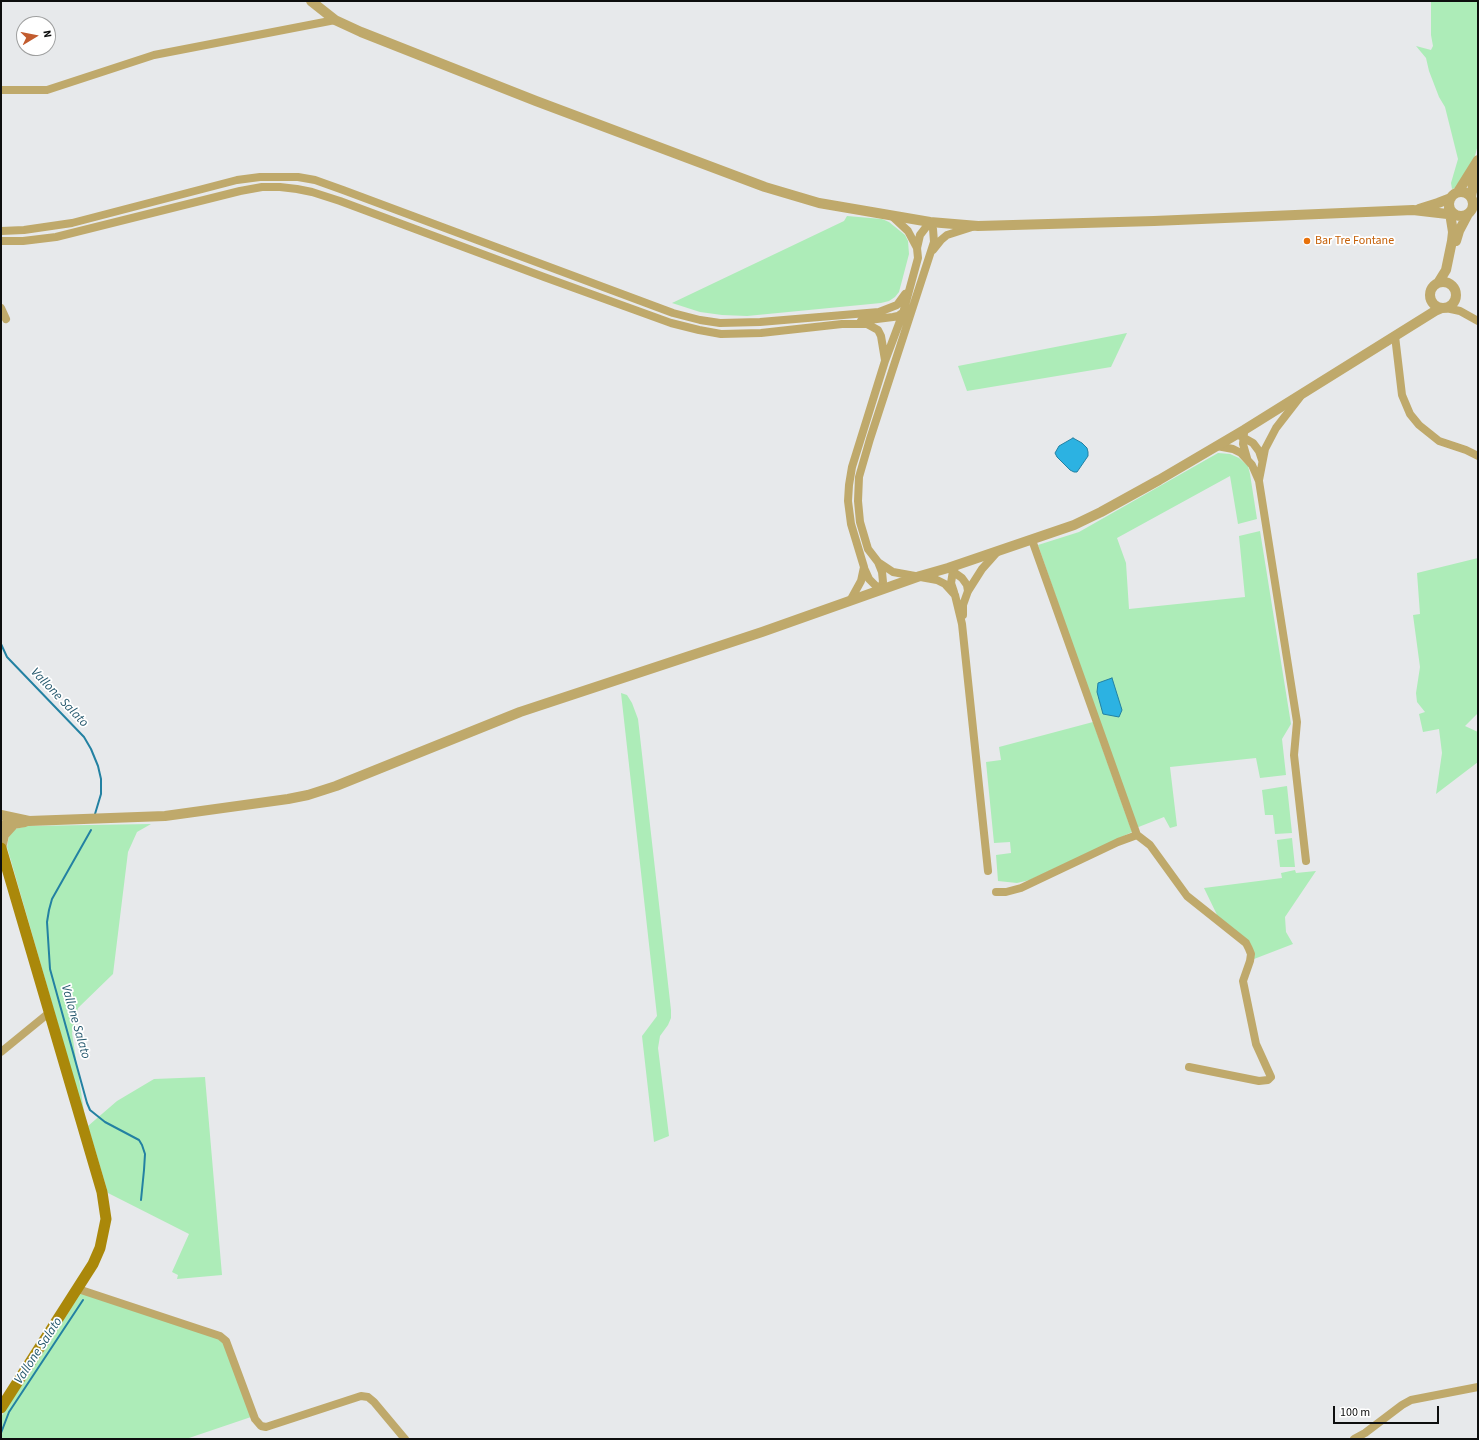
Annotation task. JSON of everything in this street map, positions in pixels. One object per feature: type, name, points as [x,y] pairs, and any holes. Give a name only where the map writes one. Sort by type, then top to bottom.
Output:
[{"type":"main road","points":[[1,849],[50,1012],[105,1208],[106,1219],[100,1248],[93,1264],[1,1408]]},
{"type":"street","points":[[312,1],[335,20],[361,32],[764,187],[819,203],[892,216],[930,222],[978,226],[1154,221],[1413,210],[1453,205],[1466,193],[1473,199]]},
{"type":"street","points":[[1,90],[47,90],[154,55],[335,20]]},
{"type":"street","points":[[1,826],[29,821],[165,816],[308,795],[336,786],[520,712],[762,632],[920,576],[952,568],[1074,525],[1101,512],[1217,446],[1242,434],[1435,311],[1452,305],[1456,292],[1452,286],[1450,273],[1452,258],[1459,231],[1472,213],[1478,161]]},
{"type":"street","points":[[1414,325],[1426,310],[1431,290],[1438,283],[1446,270],[1453,232],[1453,205],[1478,161]]},
{"type":"street","points":[[1,231],[24,230],[66,224],[238,180],[260,177],[298,177],[315,180],[343,190],[672,313],[720,323],[760,322],[897,310],[903,313],[906,320],[902,339]]},
{"type":"street","points":[[1,241],[23,241],[56,237],[240,191],[262,187],[280,187],[312,192],[340,201],[671,323],[721,334],[761,333],[893,317],[903,313],[910,306],[916,293]]},
{"type":"street","points":[[1413,210],[1434,205],[1453,205]]},
{"type":"street","points":[[1453,205],[1462,216],[1472,213]]},
{"type":"street","points":[[892,216],[908,231],[917,248]]},
{"type":"street","points":[[880,590],[868,579],[851,524],[848,501],[849,485],[852,467],[885,362],[903,313],[909,286],[918,258],[917,248],[920,236],[930,222]]},
{"type":"street","points":[[880,590],[883,582],[882,572],[878,562],[868,549],[860,522],[858,501],[859,477],[902,339],[909,322],[916,293],[934,242],[933,229],[930,222]]},
{"type":"street","points":[[929,255],[947,235],[978,226]]},
{"type":"street","points":[[1438,283],[1445,282],[1452,286]]},
{"type":"street","points":[[879,312],[897,305],[901,301],[909,286]]},
{"type":"street","points":[[1430,298],[1435,305],[1460,311],[1478,321]]},
{"type":"street","points":[[1,308],[6,319]]},
{"type":"street","points":[[842,324],[867,324],[878,330],[883,343],[885,362]]},
{"type":"street","points":[[1395,336],[1402,395],[1410,414],[1419,425],[1439,441],[1466,450],[1478,456]]},
{"type":"street","points":[[1258,481],[1265,449],[1276,428],[1301,395]]},
{"type":"street","points":[[1242,434],[1247,458]]},
{"type":"street","points":[[1242,434],[1253,443],[1259,451],[1262,460]]},
{"type":"street","points":[[1217,446],[1233,449],[1247,458],[1252,465],[1258,481],[1297,722],[1294,754],[1306,861]]},
{"type":"street","points":[[1032,540],[1137,835],[1150,845],[1187,896],[1246,943],[1251,954],[1250,961],[1242,981],[1256,1044],[1271,1077],[1268,1080],[1259,1081],[1189,1067]]},
{"type":"street","points":[[962,624],[964,605],[968,590],[982,569],[998,551]]},
{"type":"street","points":[[878,562],[893,572],[937,580],[945,584],[955,595]]},
{"type":"street","points":[[850,601],[861,581],[864,567]]},
{"type":"street","points":[[952,568],[962,578],[967,585],[968,590]]},
{"type":"street","points":[[952,568],[951,583],[962,624],[988,871]]},
{"type":"street","points":[[1,815],[29,821]]},
{"type":"street","points":[[1,849],[4,835],[13,825]]},
{"type":"street","points":[[996,892],[1006,892],[1021,888],[1118,842],[1137,835]]},
{"type":"street","points":[[1,1052],[50,1012]]},
{"type":"street","points":[[78,1289],[220,1336],[226,1341],[254,1419],[261,1426],[266,1427],[361,1396],[368,1397],[374,1402],[405,1439]]},
{"type":"street","points":[[1354,1439],[1365,1433],[1411,1400],[1478,1387]]},
{"type":"green space","points":[[1431,1],[1478,1],[1478,144],[1475,156],[1465,177],[1458,187],[1452,189],[1451,183],[1458,159],[1445,107],[1439,97],[1429,71],[1426,58],[1416,46],[1431,50],[1433,46],[1431,35]]},
{"type":"green space","points":[[847,216],[882,219],[889,222],[905,235],[908,241],[909,254],[899,292],[889,301],[747,316],[700,312],[672,303],[844,221]]},
{"type":"green space","points":[[1127,333],[1111,367],[967,391],[958,366]]},
{"type":"green space","points":[[1218,453],[1230,454],[1239,458],[1248,466],[1257,519],[1238,524],[1230,476],[1117,538],[1126,563],[1129,609],[1245,597],[1239,536],[1260,531],[1291,724],[1282,739],[1286,775],[1260,778],[1256,758],[1170,767],[1177,826],[1170,828],[1164,817],[1136,828],[1038,545],[1079,532]]},
{"type":"green space","points":[[1478,558],[1478,713],[1465,726],[1478,732],[1478,762],[1436,794],[1442,753],[1439,729],[1423,732],[1419,714],[1425,712],[1417,702],[1416,693],[1420,667],[1413,615],[1420,614],[1417,573]]},
{"type":"green space","points":[[621,693],[627,695],[632,703],[638,719],[671,1010],[671,1018],[660,1036],[658,1048],[669,1136],[654,1142],[642,1036],[657,1016]]},
{"type":"green space","points":[[1093,722],[1132,832],[1030,880],[1017,883],[998,881],[996,855],[1011,853],[1010,842],[994,843],[986,762],[1001,760],[999,747]]},
{"type":"green space","points":[[1287,786],[1292,833],[1275,834],[1273,815],[1265,815],[1262,790]]},
{"type":"green space","points":[[151,824],[137,832],[128,852],[113,974],[78,1008],[72,1033],[85,1118],[7,847],[9,836],[15,829],[28,826]]},
{"type":"green space","points":[[1292,838],[1295,867],[1280,867],[1277,840]]},
{"type":"green space","points":[[1295,870],[1296,873],[1316,871],[1285,917],[1286,932],[1293,944],[1254,959],[1252,947],[1219,919],[1204,888],[1282,878],[1281,873]]},
{"type":"green space","points":[[205,1077],[222,1275],[177,1279],[178,1275],[172,1272],[189,1234],[108,1193],[88,1126],[117,1101],[154,1079]]},
{"type":"green space","points":[[81,1293],[219,1338],[224,1342],[251,1417],[186,1439],[1,1439],[1,1417]]},
{"type":"water","points":[[1073,438],[1082,443],[1087,448],[1088,452],[1088,456],[1077,472],[1070,470],[1055,453],[1059,446]]},
{"type":"water","points":[[1112,678],[1122,710],[1119,717],[1103,714],[1097,692],[1098,683]]},
{"type":"waterway","name":"Vallone Salato","points":[[1,644],[7,657],[84,737],[91,749],[98,766],[101,779],[101,794],[95,814]]},
{"type":"waterway","name":"Vallone Salato","points":[[91,830],[52,899],[47,922],[50,969],[90,1110],[105,1122],[139,1140],[142,1145],[145,1154],[141,1200]]},
{"type":"waterway","name":"Vallone Salato","points":[[1,1433],[9,1412],[83,1300]]},
{"type":"place","name":"Bar Tre Fontane","points":[[1307,241]]}]
